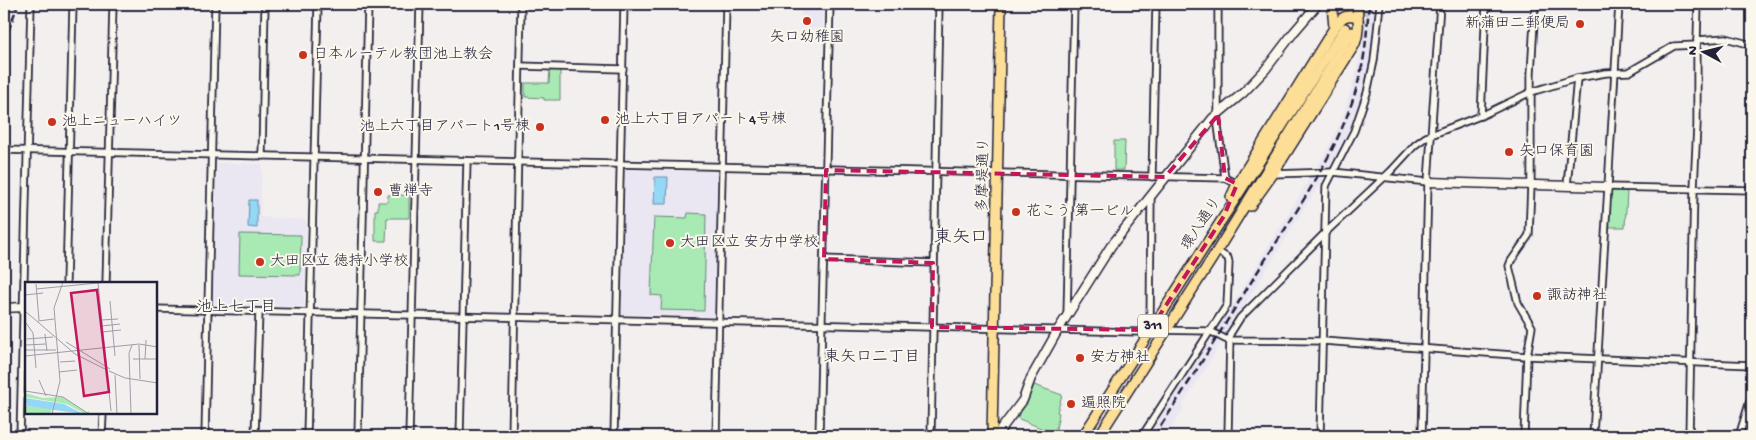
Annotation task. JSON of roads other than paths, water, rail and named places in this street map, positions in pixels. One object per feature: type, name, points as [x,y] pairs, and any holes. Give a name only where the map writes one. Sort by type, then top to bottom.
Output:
[{"type":"main road","name":"多摩堤通り","points":[[992,436],[1002,4]]},
{"type":"main road","points":[[1332,4],[1334,28]]},
{"type":"main road","points":[[1233,223],[1247,211],[1273,174],[1355,44],[1359,34],[1357,4]]},
{"type":"main road","points":[[1224,216],[1237,184],[1334,28],[1346,15],[1358,18]]},
{"type":"main road","name":"環八通り","points":[[1083,436],[1224,216],[1349,30],[1217,251],[1099,436]]},
{"type":"street","points":[[25,282],[31,4]]},
{"type":"street","points":[[66,282],[73,4]]},
{"type":"street","points":[[106,282],[113,4]]},
{"type":"street","points":[[205,436],[215,4]]},
{"type":"street","points":[[262,156],[265,4]]},
{"type":"street","points":[[307,436],[318,4]]},
{"type":"street","points":[[358,436],[368,4]]},
{"type":"street","points":[[409,436],[420,4]]},
{"type":"street","points":[[512,436],[521,4]]},
{"type":"street","points":[[614,436],[624,4]]},
{"type":"street","points":[[716,436],[726,4]]},
{"type":"street","points":[[820,436],[830,4]]},
{"type":"street","points":[[931,436],[938,4]]},
{"type":"street","points":[[1067,316],[1074,4]]},
{"type":"street","points":[[1152,177],[1156,4]]},
{"type":"street","points":[[1218,4],[1218,115],[1225,178]]},
{"type":"street","points":[[996,436],[1023,400],[1031,378],[1058,330],[1111,246],[1213,118],[1244,93],[1318,4]]},
{"type":"street","points":[[1320,436],[1326,186],[1354,131],[1366,93],[1374,61],[1380,4]]},
{"type":"street","points":[[1422,436],[1428,182],[1440,4]]},
{"type":"street","points":[[1481,116],[1486,4]]},
{"type":"street","points":[[1524,436],[1527,356],[1532,327],[1518,303],[1509,266],[1510,261],[1529,235],[1531,92],[1535,4]]},
{"type":"street","points":[[1593,436],[1619,4]]},
{"type":"street","points":[[1682,4],[1752,5]]},
{"type":"street","points":[[1689,436],[1697,125],[1698,4]]},
{"type":"street","points":[[1228,436],[1230,334],[1240,318],[1325,233],[1384,178],[1415,145],[1431,134],[1481,116],[1531,92],[1577,78],[1614,72],[1628,72],[1674,46],[1726,38],[1752,45]]},
{"type":"street","points":[[520,66],[623,69]]},
{"type":"street","points":[[1568,186],[1577,78]]},
{"type":"street","points":[[4,150],[1225,178],[1237,184]]},
{"type":"street","points":[[460,436],[467,161]]},
{"type":"street","points":[[1273,174],[1333,172],[1428,182],[1752,190]]},
{"type":"street","points":[[1150,195],[1150,330]]},
{"type":"street","points":[[1142,436],[1228,301],[1228,258],[1217,251]]},
{"type":"street","points":[[824,259],[933,263]]},
{"type":"street","points":[[4,308],[25,307],[20,436]]},
{"type":"street","points":[[158,309],[1138,332],[1150,330],[1210,331],[1224,339],[1230,340],[1323,341],[1598,360],[1752,365]]},
{"type":"street","points":[[255,436],[259,312]]},
{"type":"street","points":[[1739,436],[1752,394]]},
{"type":"street","points":[[102,436],[103,415]]},
{"type":"water","points":[[655,177],[668,177],[667,204],[654,204]]},
{"type":"water","points":[[249,200],[257,200],[257,228],[248,227]]},
{"type":"tunnel","points":[[1357,25],[1370,4]]},
{"type":"railway","points":[[4,43],[18,4]]},
{"type":"railway","points":[[1154,436],[1300,206],[1329,156],[1352,103],[1360,75],[1365,49],[1369,4]]},
{"type":"place","name":"矢口幼稚園","points":[[807,21]]},
{"type":"place","name":"新蒲田二郵便局","points":[[1580,24]]},
{"type":"place","name":"日本ルーテル教団池上教会","points":[[303,55]]},
{"type":"place","name":"池上六丁目アパート4号棟","points":[[605,120]]},
{"type":"place","name":"池上ニューハイツ","points":[[52,122]]},
{"type":"place","name":"池上六丁目アパート1号棟","points":[[540,127]]},
{"type":"place","name":"矢口保育園","points":[[1509,152]]},
{"type":"place","name":"曹禅寺","points":[[378,192]]},
{"type":"place","name":"花こう 第一ビル","points":[[1016,212]]},
{"type":"place","name":"大田区立 安方中学校","points":[[670,243]]},
{"type":"place","name":"大田区立 徳持小学校","points":[[260,262]]},
{"type":"place","name":"諏訪神社","points":[[1537,296]]},
{"type":"place","name":"安方神社","points":[[1080,358]]},
{"type":"place","name":"遍照院","points":[[1071,404]]},
{"type":"district","name":"東矢口","points":[[961,238]]},
{"type":"district","name":"池上七丁目","points":[[236,308]]},
{"type":"district","name":"東矢口二丁目","points":[[872,358]]}]
